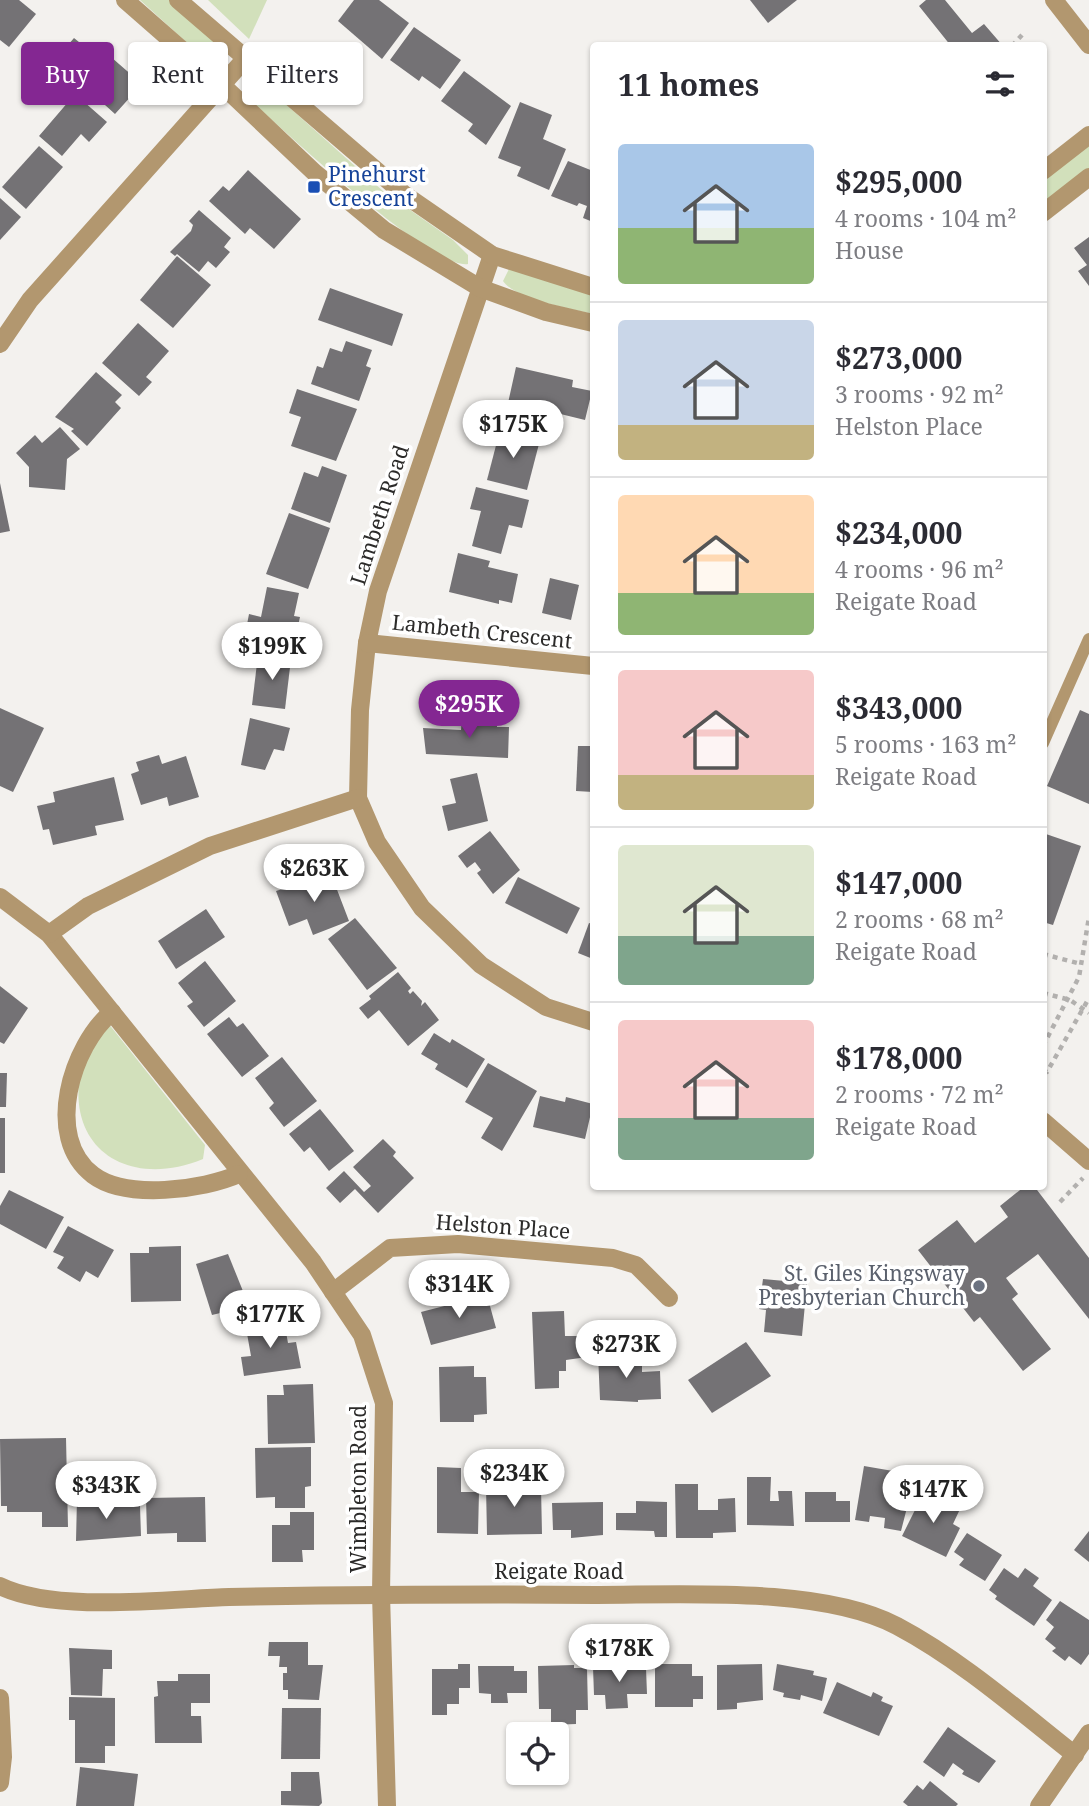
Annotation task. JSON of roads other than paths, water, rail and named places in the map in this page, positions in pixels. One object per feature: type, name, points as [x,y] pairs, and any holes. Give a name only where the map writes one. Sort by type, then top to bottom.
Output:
[{"type":"street","points":[[125,0],[173,42]]},
{"type":"street","points":[[178,0],[242,56]]},
{"type":"street","points":[[1054,0],[1089,45]]},
{"type":"street","points":[[228,77],[242,62]]},
{"type":"street","points":[[228,91],[315,173],[384,230],[480,288],[546,312],[590,322]]},
{"type":"street","points":[[0,344],[30,300],[202,105]]},
{"type":"street","points":[[299,105],[405,195],[492,255],[590,286]]},
{"type":"street","points":[[1047,168],[1089,135]]},
{"type":"street","points":[[1047,210],[1089,177]]},
{"type":"street","name":"Lambeth Road","points":[[492,255],[378,591],[367,643],[360,710],[358,799],[377,842],[422,908],[481,965],[545,1007],[590,1022]]},
{"type":"street","name":"Lambeth Crescent","points":[[367,643],[590,666]]},
{"type":"street","points":[[49,934],[88,906],[210,846],[358,799]]},
{"type":"street","name":"Wimbleton Road","points":[[0,897],[49,934],[239,1174],[313,1262],[362,1335],[384,1403],[382,1594],[387,1806]]},
{"type":"street","points":[[112,1012],[96,1025],[87,1038],[70,1085],[69,1134],[86,1169],[106,1182],[140,1189],[189,1187],[239,1174]]},
{"type":"street","points":[[1047,1124],[1089,1161]]},
{"type":"street","name":"Helston Place","points":[[333,1292],[390,1248],[458,1244],[612,1258],[636,1265],[669,1298]]},
{"type":"street","name":"Reigate Road","points":[[0,1586],[17,1594],[80,1601],[382,1594],[747,1595],[845,1607],[896,1625],[980,1681],[1075,1755]]},
{"type":"street","points":[[0,1698],[3,1757],[0,1783]]},
{"type":"street","points":[[1040,1806],[1089,1733]]},
{"type":"lane","points":[[1047,734],[1089,639]]},
{"type":"place","name":"Pinehurst Crescent","points":[[314,187]]},
{"type":"place","name":"St. Giles Kingsway Presbyterian Church","points":[[979,1286]]}]
